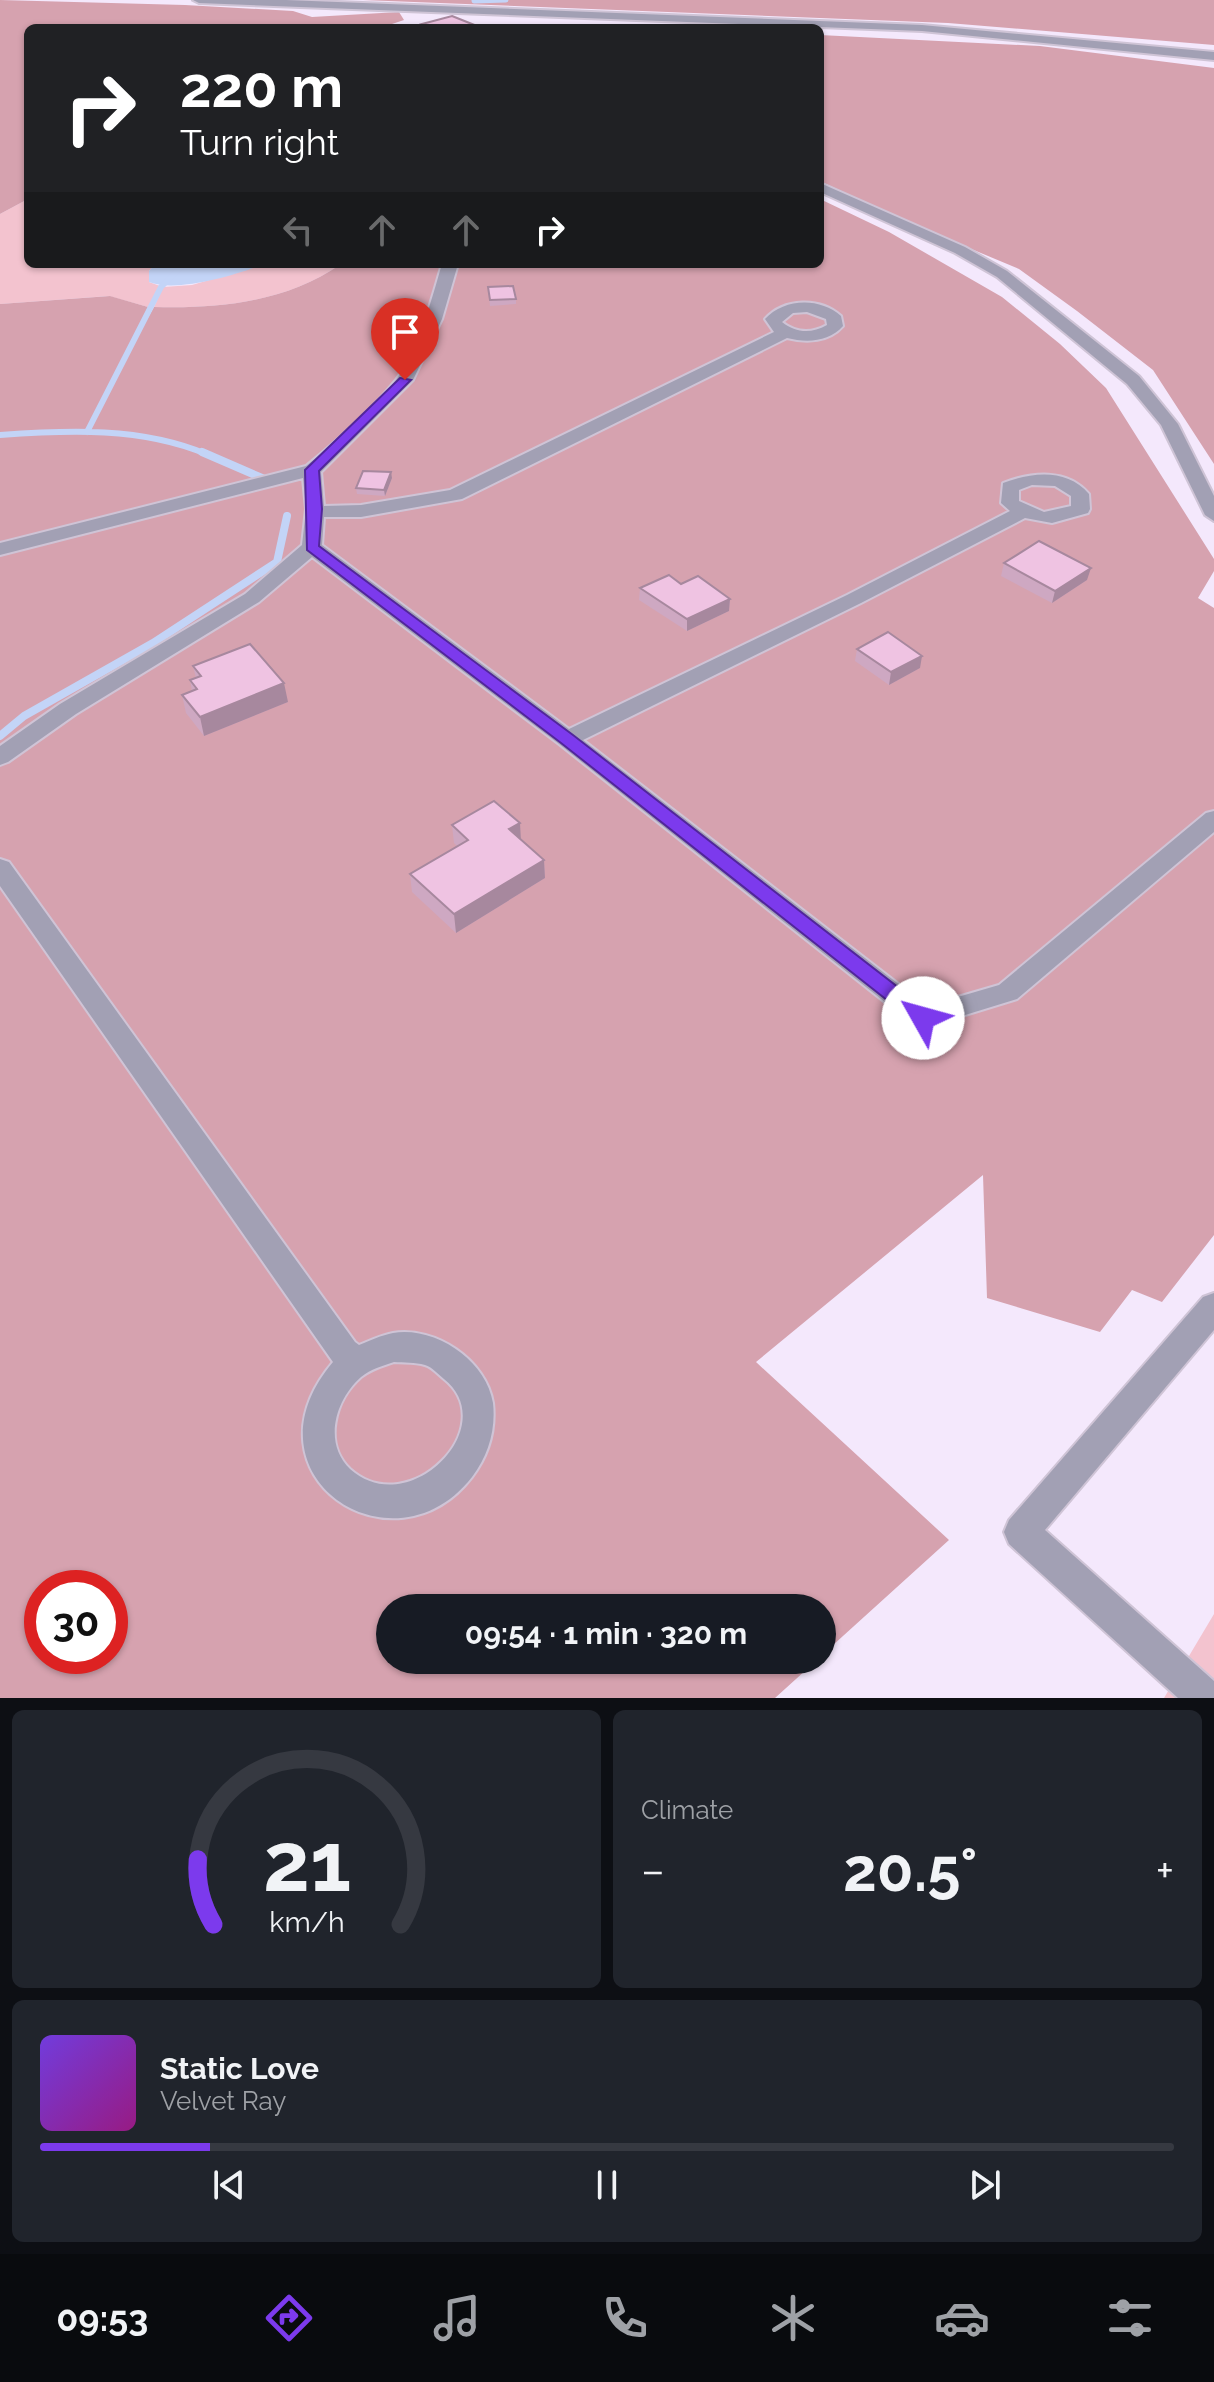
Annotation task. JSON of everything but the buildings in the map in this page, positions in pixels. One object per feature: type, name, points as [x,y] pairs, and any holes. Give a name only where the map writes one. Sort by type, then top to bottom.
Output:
[{"type":"street","points":[[199,0],[557,22],[679,24]]},
{"type":"street","points":[[824,26],[922,28],[1214,56]]},
{"type":"street","points":[[824,189],[960,250],[1002,274],[1133,380],[1169,424],[1214,515]]},
{"type":"street","points":[[0,549],[312,470],[331,455],[405,380],[434,319],[449,268]]},
{"type":"street","points":[[315,509],[330,513],[361,511],[455,495],[786,332]]},
{"type":"street","points":[[0,757],[68,709],[252,598],[312,547],[315,509],[312,470]]},
{"type":"street","points":[[567,739],[854,599],[1024,511]]},
{"type":"street","points":[[312,547],[567,739],[923,1018],[1008,992],[1214,819]]},
{"type":"street","points":[[0,868],[335,1340],[355,1363]]},
{"type":"street","points":[[1205,1698],[1021,1532],[1214,1307]]},
{"type":"street","points":[[394,1347],[434,1352],[465,1375],[479,1411],[475,1438],[472,1452],[445,1485],[403,1502],[389,1501],[361,1497],[328,1472],[317,1434],[326,1394],[355,1363],[394,1347]]},
{"type":"shaded area","points":[[0,0],[185,5],[293,11],[312,17],[399,12],[404,20],[392,24],[24,24],[24,201],[0,214]]},
{"type":"shaded area","points":[[363,0],[1214,0],[1214,45],[948,23]]},
{"type":"shaded area","points":[[824,35],[1040,46],[1214,68],[1214,464],[1153,370],[1077,311],[1019,269],[895,217],[824,183]]},
{"type":"shaded area","points":[[24,201],[24,268],[152,268],[149,282],[160,286],[148,307],[109,296],[0,304],[0,214]]},
{"type":"shaded area","points":[[824,201],[889,232],[1002,297],[1060,344],[1106,388],[1214,559],[1214,571],[1198,598],[1214,608],[1214,1235],[1162,1302],[1132,1290],[1100,1332],[987,1298],[983,1175],[756,1362],[949,1540],[836,1642],[836,1594],[376,1594],[376,1674],[802,1674],[775,1698],[0,1698],[0,304],[110,296],[148,307],[126,356],[154,307],[227,304],[275,295],[335,268],[824,268]]},
{"type":"shaded area","points":[[250,268],[335,268],[275,295],[227,304],[154,307],[163,287],[192,285]]},
{"type":"shaded area","points":[[1214,1614],[1214,1698],[1164,1698]]},
{"type":"water","points":[[152,268],[252,268],[223,277],[175,285],[149,282]]},
{"type":"waterway","points":[[474,1],[506,0]]},
{"type":"waterway","points":[[87,432],[161,287],[180,268]]},
{"type":"waterway","points":[[0,435],[87,432]]},
{"type":"waterway","points":[[87,432],[156,439],[206,454]]},
{"type":"waterway","points":[[202,452],[269,481]]},
{"type":"waterway","points":[[0,736],[24,716],[153,643],[277,562],[287,516]]},
{"type":"route","points":[[405,380],[331,455],[312,470],[315,509],[312,547],[567,739],[923,1018]]}]
